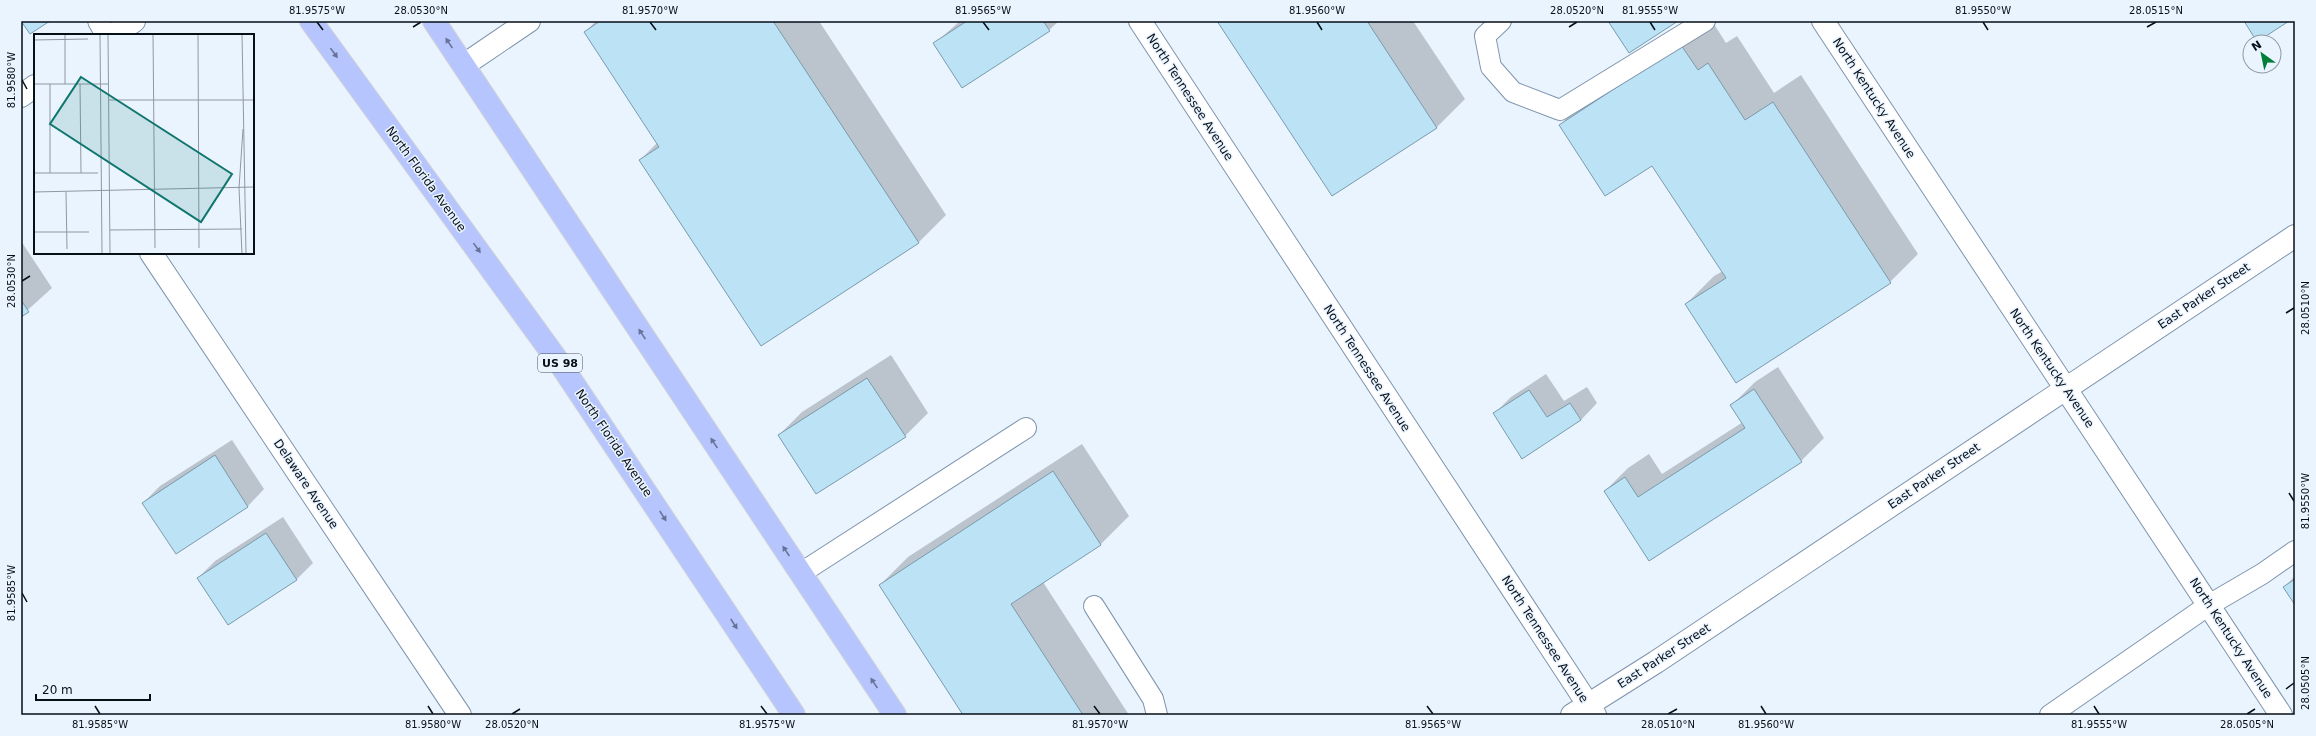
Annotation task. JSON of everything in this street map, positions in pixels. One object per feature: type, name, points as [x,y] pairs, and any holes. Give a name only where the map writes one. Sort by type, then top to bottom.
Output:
[{"type":"main road","name":"North Florida Avenue","points":[[311,21],[563,368],[794,715]]},
{"type":"main road","points":[[434,21],[895,715]]},
{"type":"street","points":[[114,34],[134,21]]},
{"type":"street","points":[[464,65],[529,21]]},
{"type":"street","name":"North Tennessee Avenue","points":[[1140,21],[1585,712]]},
{"type":"street","name":"North Kentucky Avenue","points":[[1823,21],[2281,715]]},
{"type":"street","points":[[21,96],[34,87]]},
{"type":"street","name":"East Parker Street","points":[[1585,712],[1669,653],[2295,236]]},
{"type":"street","name":"Delaware Avenue","points":[[152,254],[460,715]]},
{"type":"lane","points":[[98,21],[105,34]]},
{"type":"lane","points":[[1501,21],[1485,36],[1491,67],[1513,92],[1560,110],[1705,21]]},
{"type":"lane","points":[[801,573],[1026,428]]},
{"type":"lane","points":[[2050,715],[2209,604],[2262,574],[2295,551]]},
{"type":"lane","points":[[1094,606],[1153,699],[1157,715]]},
{"type":"building","points":[[21,21],[50,21],[30,34]]},
{"type":"building","points":[[600,21],[773,21],[919,243],[761,346],[639,160],[659,147],[584,32]]},
{"type":"building","points":[[967,21],[1043,21],[1050,31],[962,88],[933,43]]},
{"type":"building","points":[[1217,21],[1367,21],[1437,128],[1332,196]]},
{"type":"building","points":[[1608,21],[1678,21],[1629,53]]},
{"type":"building","points":[[2244,21],[2289,21],[2269,34],[2252,34]]},
{"type":"building","points":[[1681,45],[1698,70],[1708,63],[1745,120],[1773,102],[1891,283],[1736,383],[1685,304],[1726,278],[1652,166],[1605,196],[1559,125]]},
{"type":"building","points":[[21,300],[29,312],[21,317]]},
{"type":"building","points":[[867,378],[906,437],[816,494],[778,435]]},
{"type":"building","points":[[1754,389],[1802,462],[1649,561],[1604,491],[1625,477],[1638,497],[1745,428],[1730,405]]},
{"type":"building","points":[[1529,390],[1547,417],[1570,403],[1581,420],[1522,459],[1493,413]]},
{"type":"building","points":[[215,455],[248,507],[176,554],[142,503]]},
{"type":"building","points":[[1053,471],[1101,545],[1011,604],[1083,715],[963,715],[879,585]]},
{"type":"building","points":[[266,533],[297,580],[228,625],[197,578]]},
{"type":"building","points":[[2295,579],[2295,605],[2283,587]]}]
